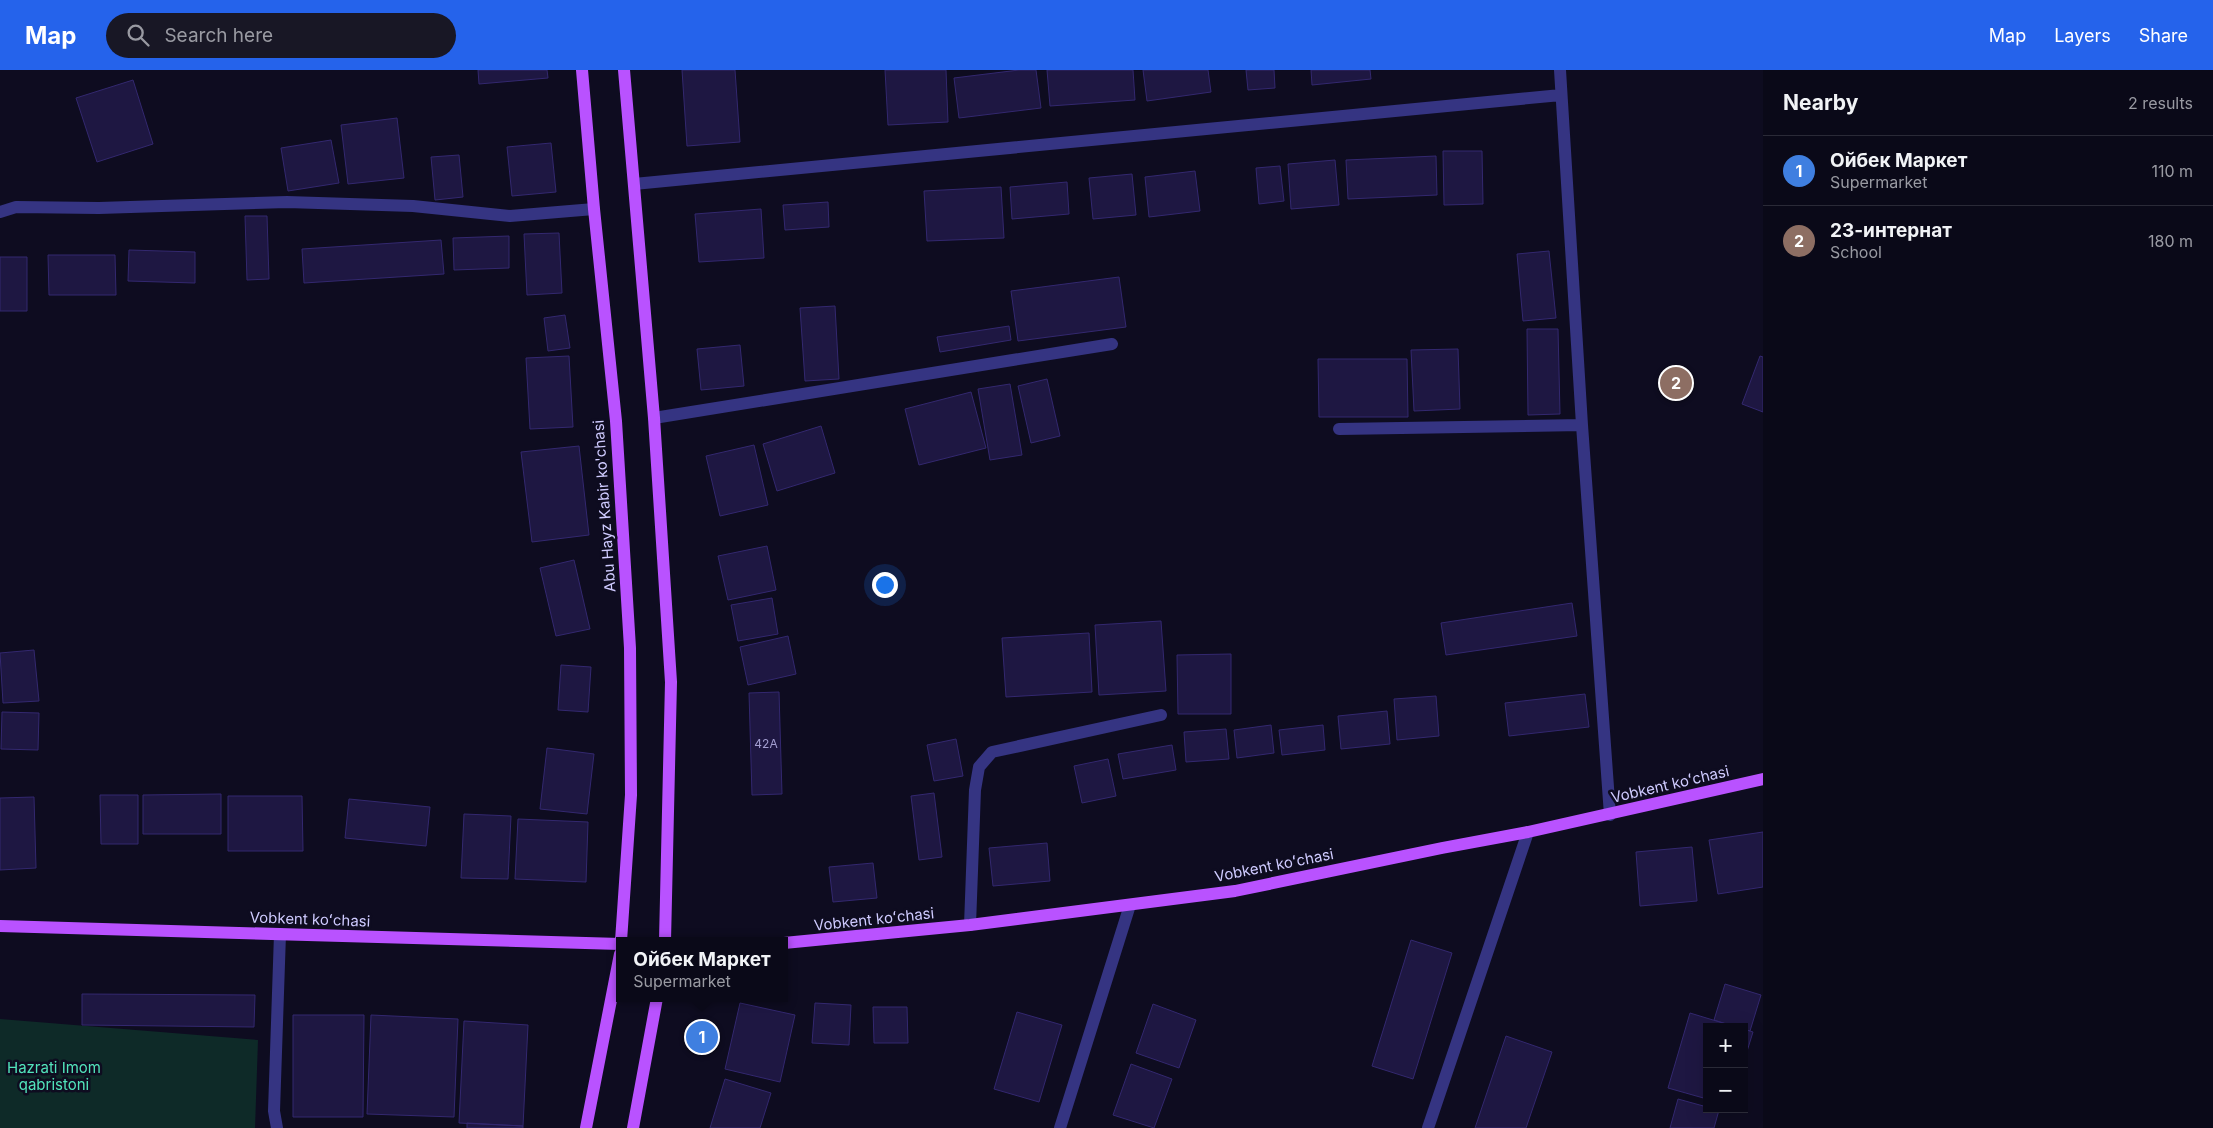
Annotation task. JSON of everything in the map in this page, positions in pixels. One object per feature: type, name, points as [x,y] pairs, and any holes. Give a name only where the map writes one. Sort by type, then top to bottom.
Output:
[{"type":"main road","name":"Abu Hayz Kabir ko'chasi","points":[[582,70],[616,421],[630,648],[631,795],[620,937]]},
{"type":"main road","points":[[624,70],[654,418],[671,682],[665,937]]},
{"type":"main road","name":"Vobkent koʻchasi","points":[[788,943],[970,925],[1235,890],[1610,815],[1763,779]]},
{"type":"main road","name":"Vobkent koʻchasi","points":[[0,926],[616,942]]},
{"type":"main road","points":[[586,1128],[616,974]]},
{"type":"main road","points":[[633,1128],[656,1002]]},
{"type":"street","points":[[1560,70],[1582,425],[1610,815]]},
{"type":"street","points":[[634,184],[1562,95]]},
{"type":"street","points":[[0,212],[16,207],[99,208],[287,202],[413,206],[510,216],[594,209]]},
{"type":"street","points":[[654,418],[1112,344]]},
{"type":"street","points":[[1340,429],[1582,425]]},
{"type":"street","points":[[970,925],[975,790],[979,766],[992,752],[1161,715]]},
{"type":"street","points":[[1428,1128],[1528,832]]},
{"type":"street","points":[[1060,1128],[1130,905]]},
{"type":"street","points":[[276,1128],[274,1112],[280,934]]},
{"type":"green space","name":"Hazrati Imom qabristoni","points":[[0,1019],[258,1040],[255,1128],[0,1128]]},
{"type":"building","points":[[478,70],[547,70],[548,78],[479,84]]},
{"type":"building","points":[[682,70],[735,70],[740,142],[687,146]]},
{"type":"building","points":[[885,70],[946,70],[948,122],[888,125]]},
{"type":"building","points":[[1019,70],[1036,70],[1041,108],[959,118],[954,78]]},
{"type":"building","points":[[1047,70],[1133,70],[1135,100],[1050,106]]},
{"type":"building","points":[[1143,70],[1208,70],[1211,92],[1147,101]]},
{"type":"building","points":[[1246,70],[1274,70],[1275,88],[1248,90]]},
{"type":"building","points":[[1311,70],[1370,70],[1371,79],[1312,85]]},
{"type":"building","points":[[133,80],[153,144],[97,162],[76,98]]},
{"type":"building","points":[[397,118],[404,178],[348,184],[341,125]]},
{"type":"building","points":[[331,140],[339,183],[288,191],[281,148]]},
{"type":"building","points":[[551,143],[556,192],[512,196],[507,147]]},
{"type":"building","points":[[1443,151],[1482,151],[1483,204],[1444,205]]},
{"type":"building","points":[[459,155],[463,197],[435,200],[431,157]]},
{"type":"building","points":[[1436,156],[1437,195],[1348,199],[1346,160]]},
{"type":"building","points":[[1335,160],[1339,205],[1291,209],[1288,164]]},
{"type":"building","points":[[1280,166],[1284,201],[1259,204],[1256,168]]},
{"type":"building","points":[[1195,171],[1200,211],[1149,217],[1145,177]]},
{"type":"building","points":[[1132,174],[1136,215],[1093,219],[1089,178]]},
{"type":"building","points":[[1067,182],[1069,214],[1012,219],[1010,187]]},
{"type":"building","points":[[1001,187],[1004,238],[927,241],[924,191]]},
{"type":"building","points":[[828,202],[829,227],[785,230],[783,205]]},
{"type":"building","points":[[761,209],[764,258],[699,262],[695,214]]},
{"type":"building","points":[[245,216],[267,216],[269,279],[247,280]]},
{"type":"building","points":[[559,233],[562,293],[527,295],[524,234]]},
{"type":"building","points":[[509,236],[509,268],[454,270],[453,238]]},
{"type":"building","points":[[441,240],[444,274],[304,283],[302,249]]},
{"type":"building","points":[[129,250],[195,252],[195,283],[128,281]]},
{"type":"building","points":[[1549,251],[1556,318],[1523,321],[1517,254]]},
{"type":"building","points":[[48,255],[115,255],[116,295],[49,295]]},
{"type":"building","points":[[0,257],[27,257],[27,311],[0,311]]},
{"type":"building","points":[[1119,277],[1126,327],[1018,341],[1011,291]]},
{"type":"building","points":[[835,306],[839,379],[805,381],[800,308]]},
{"type":"building","points":[[565,315],[570,348],[548,351],[544,318]]},
{"type":"building","points":[[1009,326],[1011,340],[940,352],[937,337]]},
{"type":"building","points":[[1527,329],[1558,329],[1560,414],[1528,415]]},
{"type":"building","points":[[740,345],[744,386],[701,390],[697,349]]},
{"type":"building","points":[[1458,349],[1460,409],[1414,411],[1411,350]]},
{"type":"building","points":[[569,356],[573,427],[530,429],[526,358]]},
{"type":"building","points":[[1760,356],[1763,357],[1763,412],[1742,404]]},
{"type":"building","points":[[1318,359],[1407,359],[1408,417],[1319,417]]},
{"type":"building","points":[[1047,379],[1060,436],[1031,443],[1018,386]]},
{"type":"building","points":[[1010,384],[1022,455],[990,460],[978,389]]},
{"type":"building","points":[[971,392],[986,448],[919,465],[905,409]]},
{"type":"building","points":[[821,426],[835,473],[777,491],[763,444]]},
{"type":"building","points":[[754,445],[768,505],[720,516],[706,456]]},
{"type":"building","points":[[579,446],[589,535],[532,542],[521,452]]},
{"type":"building","points":[[767,546],[776,590],[728,600],[718,556]]},
{"type":"building","points":[[574,560],[590,629],[556,636],[540,568]]},
{"type":"building","points":[[772,598],[778,634],[738,641],[731,605]]},
{"type":"building","points":[[1572,603],[1577,636],[1446,655],[1441,623]]},
{"type":"building","points":[[1161,621],[1166,691],[1099,695],[1095,625]]},
{"type":"building","points":[[1089,633],[1092,692],[1006,697],[1002,638]]},
{"type":"building","points":[[788,636],[796,674],[748,685],[740,647]]},
{"type":"building","points":[[34,650],[39,701],[3,703],[0,653]]},
{"type":"building","points":[[1231,654],[1231,714],[1178,714],[1177,655]]},
{"type":"building","points":[[561,665],[591,667],[588,712],[558,710]]},
{"type":"building","points":[[779,692],[782,794],[752,795],[749,693]]},
{"type":"building","points":[[1585,694],[1589,727],[1509,736],[1505,703]]},
{"type":"building","points":[[1436,696],[1439,736],[1397,740],[1394,699]]},
{"type":"building","points":[[1387,711],[1390,744],[1341,749],[1338,716]]},
{"type":"building","points":[[2,712],[39,713],[38,750],[1,749]]},
{"type":"building","points":[[1271,725],[1274,753],[1237,758],[1234,730]]},
{"type":"building","points":[[1323,725],[1325,750],[1282,755],[1279,730]]},
{"type":"building","points":[[1226,729],[1229,759],[1186,762],[1184,732]]},
{"type":"building","points":[[956,739],[963,776],[934,781],[927,745]]},
{"type":"building","points":[[1172,745],[1176,770],[1123,779],[1118,754]]},
{"type":"building","points":[[547,748],[594,754],[587,814],[540,809]]},
{"type":"building","points":[[1108,759],[1116,796],[1082,803],[1074,766]]},
{"type":"building","points":[[934,793],[942,857],[919,860],[911,796]]},
{"type":"building","points":[[221,794],[221,834],[143,834],[143,795]]},
{"type":"building","points":[[100,795],[138,795],[138,844],[101,844]]},
{"type":"building","points":[[228,796],[302,796],[303,851],[228,851]]},
{"type":"building","points":[[34,797],[36,868],[0,870],[0,798]]},
{"type":"building","points":[[349,799],[430,807],[426,846],[345,838]]},
{"type":"building","points":[[464,814],[511,816],[508,879],[461,878]]},
{"type":"building","points":[[518,819],[588,822],[586,882],[515,879]]},
{"type":"building","points":[[1763,832],[1763,887],[1718,894],[1709,840]]},
{"type":"building","points":[[1047,843],[1050,881],[993,886],[989,848]]},
{"type":"building","points":[[1692,847],[1697,901],[1640,906],[1636,852]]},
{"type":"building","points":[[873,863],[877,898],[833,902],[829,867]]},
{"type":"building","points":[[1411,940],[1452,953],[1413,1079],[1372,1066]]},
{"type":"building","points":[[1725,984],[1761,995],[1750,1031],[1748,1030],[1748,1023],[1723,1023],[1714,1020]]},
{"type":"building","points":[[82,994],[255,995],[254,1027],[82,1025]]},
{"type":"building","points":[[740,1003],[795,1015],[780,1082],[725,1069]]},
{"type":"building","points":[[815,1003],[851,1005],[849,1045],[812,1043]]},
{"type":"building","points":[[1153,1004],[1196,1020],[1179,1068],[1136,1053]]},
{"type":"building","points":[[873,1007],[907,1007],[908,1043],[874,1043]]},
{"type":"building","points":[[1017,1012],[1062,1025],[1039,1102],[994,1089]]},
{"type":"building","points":[[1690,1013],[1723,1023],[1703,1023],[1703,1098],[1668,1088]]},
{"type":"building","points":[[293,1015],[364,1015],[363,1117],[293,1117]]},
{"type":"building","points":[[371,1015],[458,1019],[454,1117],[367,1114]]},
{"type":"building","points":[[464,1021],[528,1025],[523,1126],[459,1123]]},
{"type":"building","points":[[1748,1030],[1753,1032],[1748,1048]]},
{"type":"building","points":[[1506,1036],[1552,1052],[1526,1128],[1475,1128]]},
{"type":"building","points":[[1131,1064],[1172,1079],[1154,1128],[1113,1115]]},
{"type":"building","points":[[725,1079],[771,1093],[760,1128],[710,1128]]},
{"type":"building","points":[[1678,1099],[1703,1106],[1703,1113],[1718,1113],[1714,1128],[1670,1128]]},
{"type":"building","points":[[467,1123],[523,1126],[523,1128],[467,1128]]},
{"type":"place","name":"23-интернат","points":[[1676,383]]},
{"type":"place","name":"Ойбек Маркет","points":[[702,1037]]}]
